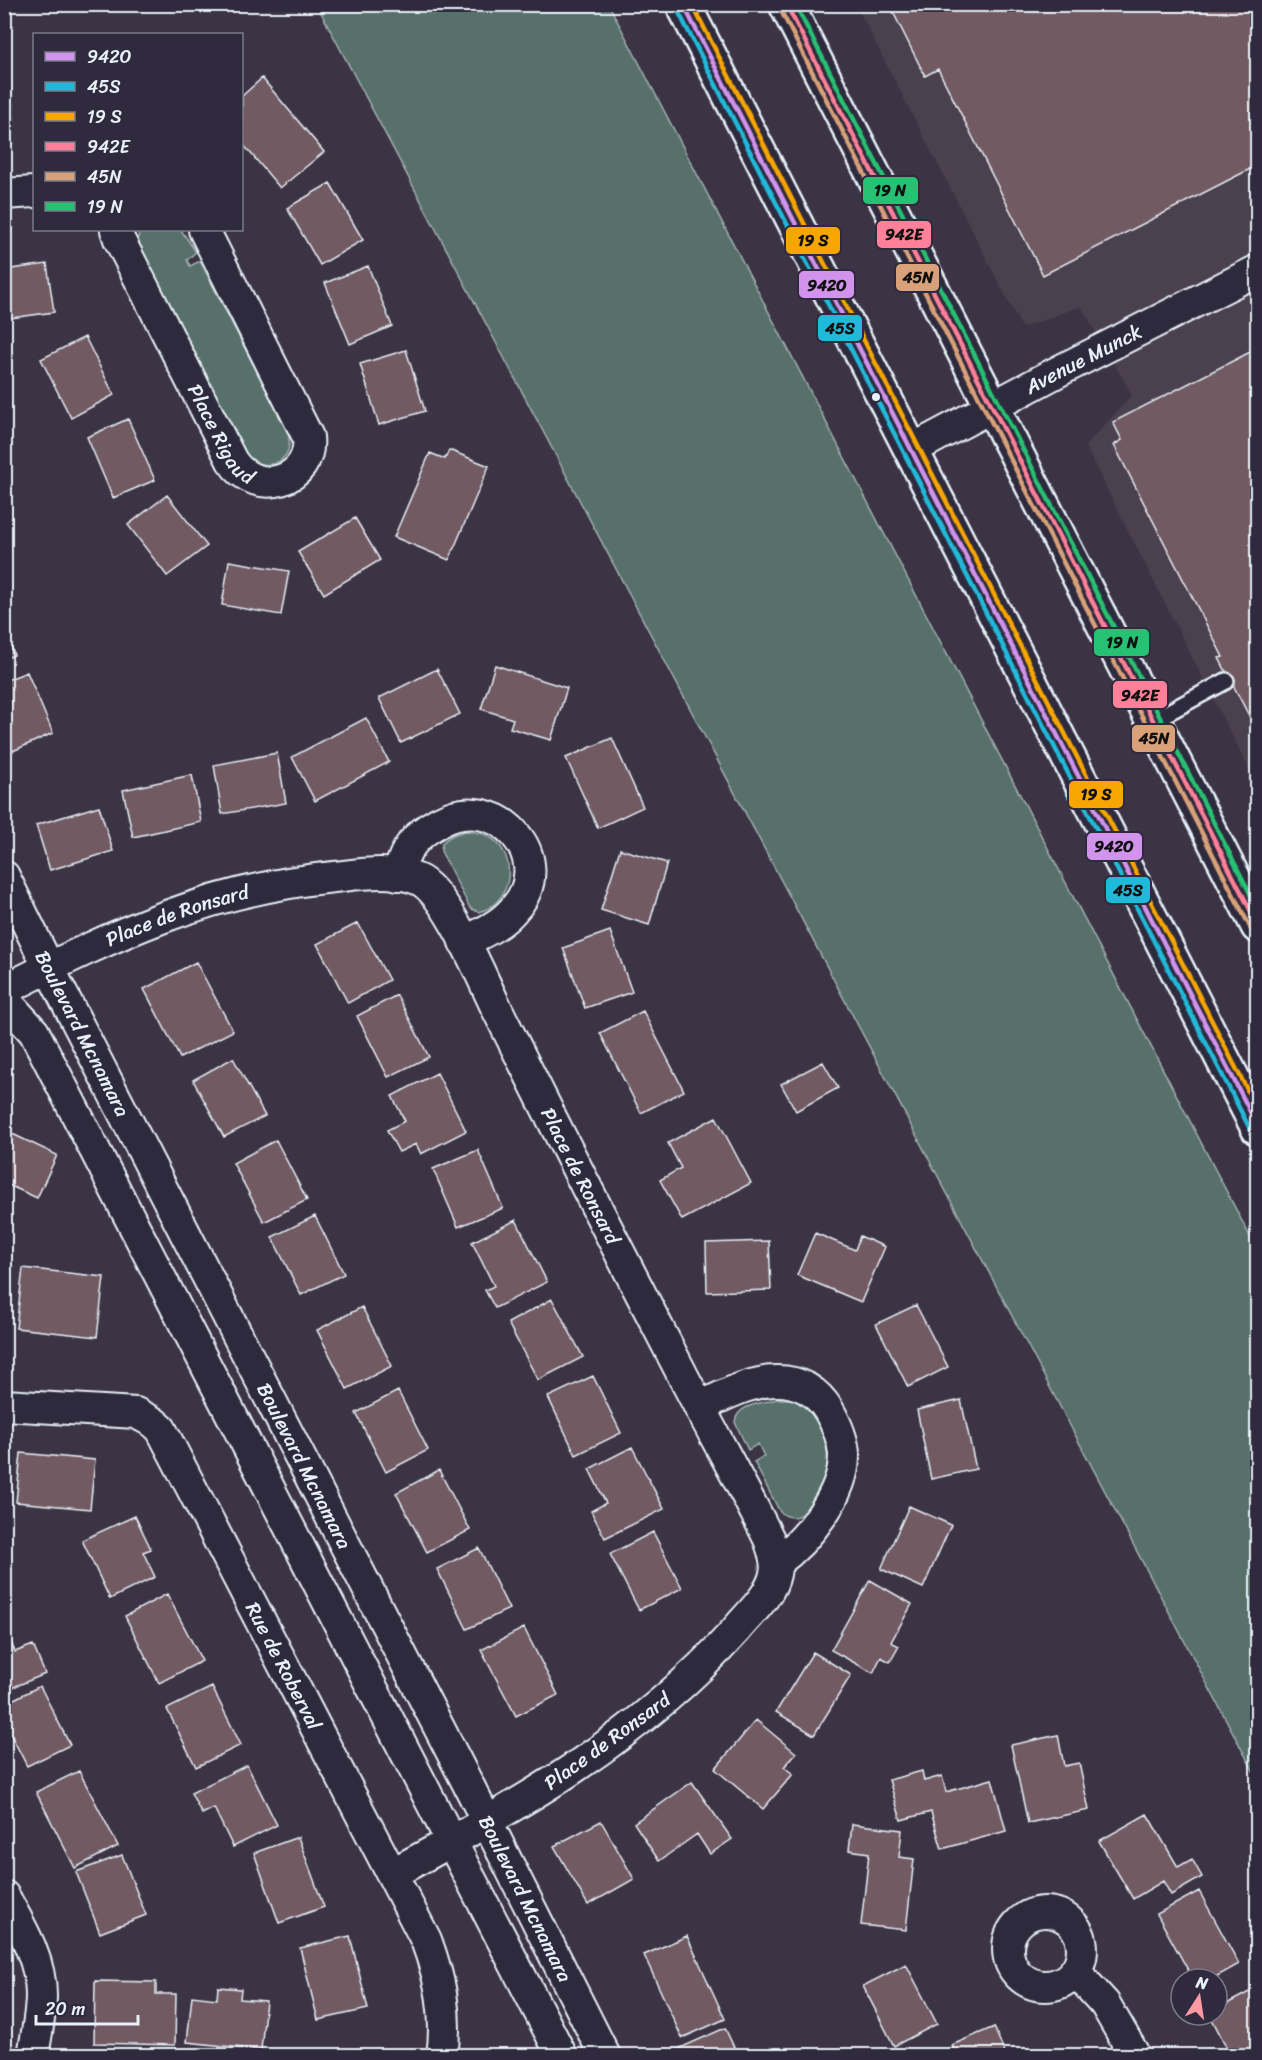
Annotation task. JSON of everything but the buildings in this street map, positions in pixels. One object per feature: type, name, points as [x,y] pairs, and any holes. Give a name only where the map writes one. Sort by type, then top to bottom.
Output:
[{"type":"street","points":[[683,4],[1257,1128]]},
{"type":"street","points":[[786,4],[1257,927]]},
{"type":"street","points":[[4,194],[33,192]]},
{"type":"street","name":"Place Rigaud","points":[[116,231],[232,461],[243,475],[251,479],[268,483],[276,481],[294,472],[305,460],[308,453],[308,437],[205,231]]},
{"type":"street","name":"Avenue Munck","points":[[911,450],[1257,270]]},
{"type":"street","points":[[398,875],[404,857],[414,840],[424,830],[447,817],[468,813],[489,816],[515,833],[526,852],[528,862],[529,873],[525,893],[520,903],[505,919],[464,942]]},
{"type":"street","name":"Place de Ronsard","points":[[4,990],[138,926],[212,900],[262,888],[378,873],[422,881],[446,910],[464,942],[578,1172],[765,1530],[776,1563],[774,1578],[762,1598],[718,1650],[673,1694],[593,1756],[488,1822],[393,1873]]},
{"type":"street","name":"Boulevard Mcnamara","points":[[4,876],[605,2055]]},
{"type":"street","name":"Boulevard Mcnamara","points":[[4,999],[34,1032],[562,2055]]},
{"type":"street","points":[[699,1407],[746,1386],[763,1382],[788,1382],[808,1388],[816,1394],[837,1425],[842,1438],[844,1455],[836,1488],[809,1532],[796,1547],[776,1563]]},
{"type":"street","name":"Rue de Roberval","points":[[4,1405],[127,1412],[145,1417],[160,1429],[426,1940],[438,1974],[445,2023],[442,2055]]},
{"type":"street","points":[[4,1896],[28,1940],[38,1968],[41,1997],[33,2055]]},
{"type":"street","points":[[1075,1971],[1105,2004],[1135,2055]]},
{"type":"lane","points":[[1152,721],[1226,681]]},
{"type":"shaded area","points":[[856,5],[1257,5],[1257,785],[1085,446],[1132,395],[1081,306],[1022,328]]},
{"type":"green space","points":[[317,5],[609,5],[1257,1250],[1257,1778]]},
{"type":"green space","points":[[139,231],[182,231],[196,252],[187,260],[190,266],[200,261],[287,430],[288,450],[278,462],[263,464],[246,455],[138,241]]},
{"type":"green space","points":[[465,831],[488,836],[498,844],[505,854],[508,866],[508,878],[499,900],[478,912],[470,908],[441,851],[442,843]]},
{"type":"green space","points":[[777,1399],[795,1400],[806,1408],[817,1422],[827,1448],[827,1465],[822,1483],[805,1511],[796,1517],[780,1512],[754,1462],[764,1456],[758,1444],[748,1450],[735,1422],[740,1411],[745,1408]]},
{"type":"transit line","name":"942O","points":[[683,4],[1258,1127]]},
{"type":"transit line","points":[[692,4],[1258,1111]]},
{"type":"transit line","name":"942E","points":[[786,4],[1258,925]]},
{"type":"transit line","points":[[795,4],[1258,909]]},
{"type":"transit line","name":"45S","points":[[676,7],[1251,1131]]},
{"type":"transit line","name":"45N","points":[[779,7],[1251,929]]}]
